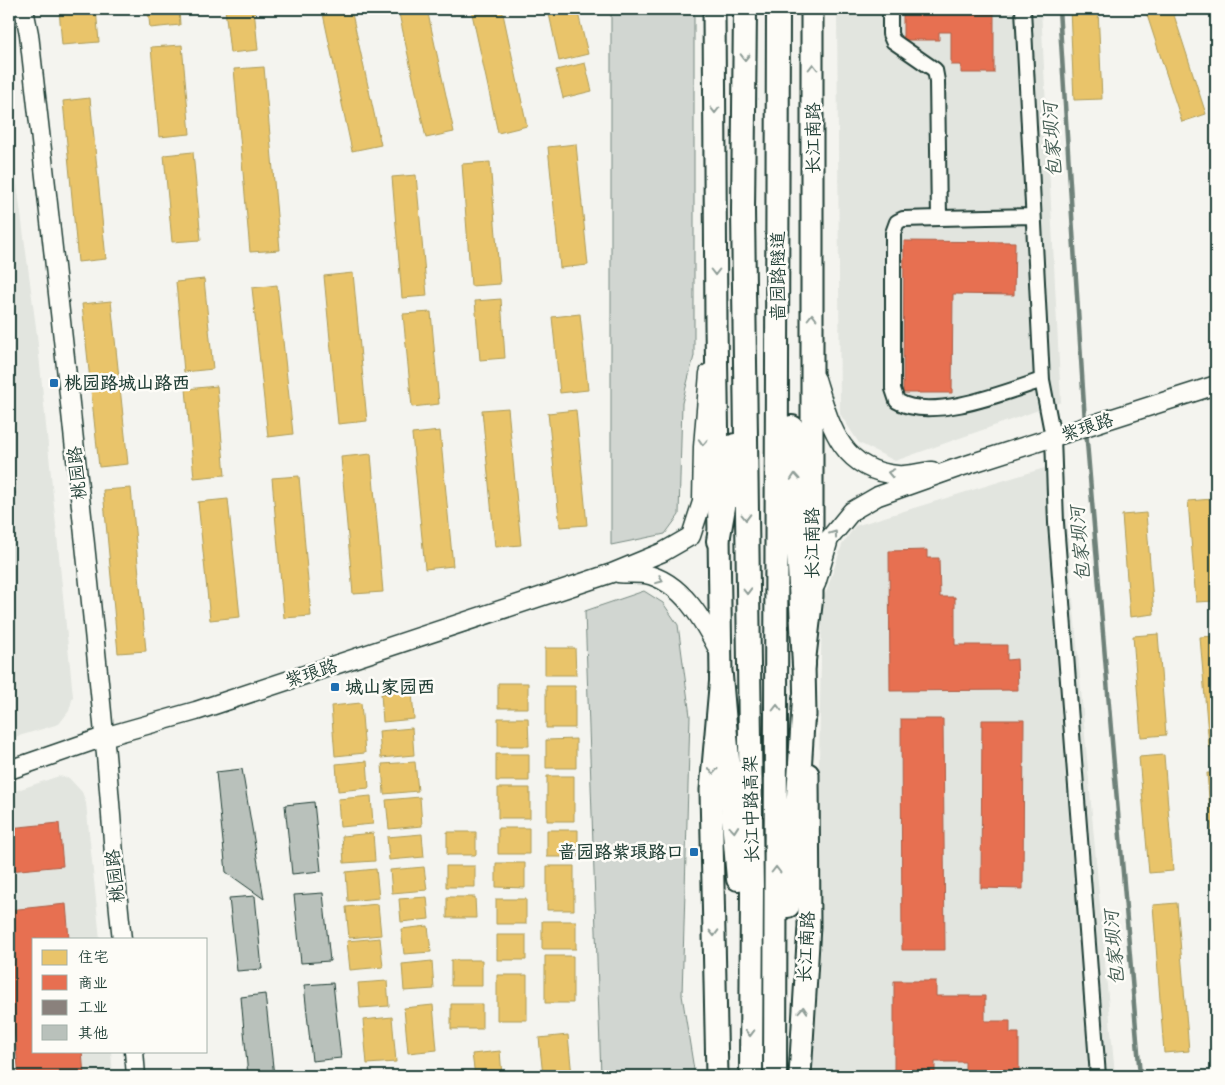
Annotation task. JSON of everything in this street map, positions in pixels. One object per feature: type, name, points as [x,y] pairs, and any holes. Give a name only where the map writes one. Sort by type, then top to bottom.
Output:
[{"type":"highway","name":"啬园路隧道","points":[[745,9],[743,211],[746,542]]},
{"type":"highway","name":"啬园路隧道","points":[[778,543],[779,9]]},
{"type":"highway","points":[[779,9],[790,130],[790,400],[799,532],[804,665]]},
{"type":"highway","points":[[718,541],[736,441],[743,211]]},
{"type":"highway","name":"长江中路高架","points":[[746,542],[752,890],[751,1076]]},
{"type":"highway","name":"长江中路高架","points":[[775,1076],[778,543]]},
{"type":"highway","points":[[722,676],[750,1006]]},
{"type":"highway","points":[[776,999],[794,861],[804,699]]},
{"type":"main road","points":[[714,9],[718,541],[722,676],[711,790],[718,1076]]},
{"type":"main road","name":"长江南路","points":[[800,1076],[808,926],[809,788],[804,665],[812,596],[812,9]]},
{"type":"street","name":"桃园路","points":[[24,9],[30,44],[104,737],[113,857],[122,938]]},
{"type":"street","points":[[890,9],[890,34],[893,41],[910,55],[935,70],[937,81],[939,218]]},
{"type":"street","points":[[1023,9],[1042,380],[1053,437],[1056,523],[1098,1076]]},
{"type":"street","points":[[1033,216],[904,219],[897,222],[893,233],[894,389],[897,401],[906,407],[966,405],[1042,380]]},
{"type":"street","name":"紫琅路","points":[[9,770],[104,737],[196,711],[612,573],[663,552],[691,536],[702,502],[704,421],[716,324]]},
{"type":"street","points":[[812,366],[831,430],[846,451],[870,468],[898,475],[957,468]]},
{"type":"street","name":"紫琅路","points":[[957,468],[1216,385]]},
{"type":"street","points":[[812,596],[829,539],[852,512],[878,496],[957,468]]},
{"type":"street","points":[[612,573],[646,574],[669,584],[689,602],[708,629],[720,652]]},
{"type":"street","points":[[134,1052],[136,1076]]},
{"type":"shaded area","points":[[611,9],[694,9],[694,356],[682,403],[679,515],[665,534],[611,545]]},
{"type":"shaded area","points":[[837,9],[1041,9],[1061,402],[895,461],[859,443],[840,414]]},
{"type":"shaded area","points":[[9,124],[37,335],[73,696],[69,711],[59,724],[9,739]]},
{"type":"shaded area","points":[[1061,463],[1115,1076],[813,1076],[822,604],[842,545],[855,526]]},
{"type":"shaded area","points":[[644,591],[663,603],[678,625],[690,716],[682,995],[695,1076],[601,1076],[585,611]]},
{"type":"shaded area","points":[[59,776],[69,778],[82,792],[86,803],[100,938],[32,938],[32,1052],[111,1052],[113,1076],[9,1076],[9,793]]},
{"type":"building: 住宅","points":[[59,9],[96,9],[99,42],[62,45]]},
{"type":"building: 住宅","points":[[148,9],[179,9],[180,25],[150,28]]},
{"type":"building: 住宅","points":[[225,9],[254,9],[258,50],[230,53]]},
{"type":"building: 住宅","points":[[322,9],[351,9],[381,145],[352,151]]},
{"type":"building: 住宅","points":[[398,9],[427,9],[454,132],[426,138]]},
{"type":"building: 住宅","points":[[471,9],[502,9],[527,126],[498,133]]},
{"type":"building: 住宅","points":[[548,9],[577,9],[588,54],[559,61]]},
{"type":"building: 住宅","points":[[1070,9],[1098,9],[1102,99],[1074,100]]},
{"type":"building: 住宅","points":[[1145,9],[1172,9],[1206,114],[1182,122]]},
{"type":"building: 住宅","points":[[182,45],[190,134],[159,137],[151,47]]},
{"type":"building: 住宅","points":[[585,63],[592,91],[563,98],[556,70]]},
{"type":"building: 住宅","points":[[264,67],[280,250],[250,252],[234,69]]},
{"type":"building: 住宅","points":[[90,98],[106,259],[78,262],[63,101]]},
{"type":"building: 住宅","points":[[576,144],[588,265],[560,268],[548,147]]},
{"type":"building: 住宅","points":[[193,152],[201,240],[172,242],[164,155]]},
{"type":"building: 住宅","points":[[490,162],[500,284],[471,286],[462,164]]},
{"type":"building: 住宅","points":[[416,175],[427,296],[402,298],[392,177]]},
{"type":"building: 住宅","points":[[353,273],[367,421],[338,424],[324,276]]},
{"type":"building: 住宅","points":[[204,279],[213,369],[184,372],[176,282]]},
{"type":"building: 住宅","points":[[277,285],[293,434],[268,437],[252,288]]},
{"type":"building: 住宅","points":[[501,299],[505,358],[480,360],[475,301]]},
{"type":"building: 住宅","points":[[111,301],[128,464],[99,467],[82,304]]},
{"type":"building: 住宅","points":[[431,312],[439,404],[412,407],[403,314]]},
{"type":"building: 住宅","points":[[580,314],[588,390],[560,393],[552,317]]},
{"type":"building: 住宅","points":[[217,386],[225,475],[194,478],[186,389]]},
{"type":"building: 住宅","points":[[508,408],[521,545],[495,547],[482,410]]},
{"type":"building: 住宅","points":[[576,410],[587,525],[560,527],[548,413]]},
{"type":"building: 住宅","points":[[440,431],[453,566],[425,569],[412,434]]},
{"type":"building: 住宅","points":[[371,454],[383,592],[353,594],[341,457]]},
{"type":"building: 住宅","points":[[299,476],[311,616],[284,618],[272,478]]},
{"type":"building: 住宅","points":[[131,488],[146,651],[118,653],[103,490]]},
{"type":"building: 住宅","points":[[228,499],[240,617],[210,620],[198,502]]},
{"type":"building: 住宅","points":[[1212,499],[1216,553],[1216,601],[1196,602],[1188,501]]},
{"type":"building: 住宅","points":[[1146,513],[1154,614],[1130,617],[1122,515]]},
{"type":"building: 住宅","points":[[1158,634],[1166,735],[1141,737],[1133,636]]},
{"type":"building: 住宅","points":[[1216,636],[1216,747],[1209,747],[1200,637]]},
{"type":"building: 住宅","points":[[545,648],[575,648],[576,675],[545,675]]},
{"type":"building: 住宅","points":[[498,683],[528,683],[528,708],[498,708]]},
{"type":"building: 住宅","points":[[546,686],[575,686],[575,728],[546,728]]},
{"type":"building: 住宅","points":[[412,691],[414,719],[383,722],[381,694]]},
{"type":"building: 住宅","points":[[361,703],[365,753],[335,756],[331,706]]},
{"type":"building: 住宅","points":[[498,718],[528,718],[529,746],[498,746]]},
{"type":"building: 住宅","points":[[412,728],[414,755],[381,758],[379,731]]},
{"type":"building: 住宅","points":[[576,739],[576,768],[546,768],[546,740]]},
{"type":"building: 住宅","points":[[496,754],[529,754],[529,781],[496,781]]},
{"type":"building: 住宅","points":[[1164,755],[1173,871],[1149,873],[1139,757]]},
{"type":"building: 住宅","points":[[367,761],[369,788],[338,791],[336,764]]},
{"type":"building: 住宅","points":[[415,762],[418,791],[384,794],[382,764]]},
{"type":"building: 住宅","points":[[1207,773],[1216,773],[1216,884]]},
{"type":"building: 住宅","points":[[547,776],[574,776],[574,821],[547,821]]},
{"type":"building: 住宅","points":[[498,788],[530,788],[530,818],[498,818]]},
{"type":"building: 住宅","points":[[371,796],[373,824],[340,827],[338,799]]},
{"type":"building: 住宅","points":[[420,797],[422,826],[389,829],[386,800]]},
{"type":"building: 住宅","points":[[498,828],[529,828],[529,854],[498,854]]},
{"type":"building: 住宅","points":[[547,830],[578,830],[578,857],[547,857]]},
{"type":"building: 住宅","points":[[447,832],[476,832],[476,855],[447,855]]},
{"type":"building: 住宅","points":[[373,833],[375,861],[344,863],[342,836]]},
{"type":"building: 住宅","points":[[422,834],[424,857],[389,860],[387,837]]},
{"type":"building: 住宅","points":[[496,863],[525,863],[525,888],[496,887]]},
{"type":"building: 住宅","points":[[446,866],[475,866],[475,887],[446,887]]},
{"type":"building: 住宅","points":[[547,866],[574,866],[574,910],[547,910]]},
{"type":"building: 住宅","points":[[424,867],[427,890],[392,893],[390,870]]},
{"type":"building: 住宅","points":[[376,869],[379,898],[348,901],[346,872]]},
{"type":"building: 住宅","points":[[427,897],[429,919],[401,922],[399,899]]},
{"type":"building: 住宅","points":[[447,897],[475,897],[476,918],[447,918]]},
{"type":"building: 住宅","points":[[496,899],[526,899],[526,924],[496,924]]},
{"type":"building: 住宅","points":[[1177,903],[1189,1051],[1164,1053],[1153,905]]},
{"type":"building: 住宅","points":[[378,904],[381,935],[349,938],[346,907]]},
{"type":"building: 住宅","points":[[542,921],[576,921],[576,949],[542,949]]},
{"type":"building: 住宅","points":[[428,926],[431,952],[404,954],[401,929]]},
{"type":"building: 住宅","points":[[497,935],[526,935],[526,960],[497,960]]},
{"type":"building: 住宅","points":[[380,938],[383,967],[350,970],[347,941]]},
{"type":"building: 住宅","points":[[545,956],[573,956],[573,1003],[545,1003]]},
{"type":"building: 住宅","points":[[451,960],[482,960],[482,986],[451,986]]},
{"type":"building: 住宅","points":[[432,961],[434,989],[404,991],[402,964]]},
{"type":"building: 住宅","points":[[497,975],[527,975],[527,1020],[497,1020]]},
{"type":"building: 住宅","points":[[387,981],[389,1006],[360,1008],[358,983]]},
{"type":"building: 住宅","points":[[451,1004],[482,1004],[482,1029],[451,1029]]},
{"type":"building: 住宅","points":[[433,1005],[437,1050],[408,1053],[404,1008]]},
{"type":"building: 住宅","points":[[392,1017],[396,1062],[367,1064],[363,1020]]},
{"type":"building: 住宅","points":[[568,1035],[572,1076],[543,1076],[539,1038]]},
{"type":"building: 住宅","points":[[500,1051],[502,1076],[475,1076],[472,1054]]},
{"type":"building: 住宅","points":[[1198,1071],[1198,1076],[1174,1076],[1174,1073]]},
{"type":"building: 商业","points":[[903,9],[994,9],[994,73],[961,73],[961,65],[951,65],[951,32],[939,32],[939,40],[903,40]]},
{"type":"building: 商业","points":[[904,241],[1015,242],[1014,295],[953,294],[952,393],[903,393]]},
{"type":"building: 商业","points":[[927,550],[927,558],[939,558],[940,597],[955,597],[955,645],[1007,645],[1007,660],[1017,659],[1018,690],[890,691],[889,551]]},
{"type":"building: 商业","points":[[901,719],[943,719],[945,950],[902,950]]},
{"type":"building: 商业","points":[[982,720],[1024,720],[1023,889],[981,888]]},
{"type":"building: 商业","points":[[59,823],[63,866],[9,871],[9,828]]},
{"type":"building: 商业","points":[[66,904],[69,938],[32,938],[32,1052],[82,1052],[84,1076],[19,1076],[14,1029],[9,1030],[9,1002],[12,1002],[9,974],[9,910]]},
{"type":"building: 商业","points":[[894,981],[936,981],[936,996],[985,996],[985,1021],[1010,1021],[1010,1033],[1019,1033],[1019,1076],[965,1076],[965,1062],[935,1062],[935,1076],[894,1076]]},
{"type":"building: 工业","points":[[9,430],[15,494],[9,495]]},
{"type":"building: 其他","points":[[242,769],[264,899],[226,872],[216,772]]},
{"type":"building: 其他","points":[[314,802],[321,871],[292,874],[285,805]]},
{"type":"building: 其他","points":[[323,893],[330,961],[301,963],[294,895]]},
{"type":"building: 其他","points":[[255,896],[262,969],[237,971],[229,898]]},
{"type":"building: 其他","points":[[333,983],[341,1058],[312,1061],[304,985]]},
{"type":"building: 其他","points":[[265,994],[274,1076],[248,1076],[241,997]]},
{"type":"waterway","name":"包家坝河","points":[[1059,9],[1085,422]]},
{"type":"waterway","name":"包家坝河","points":[[1086,430],[1140,1076]]},
{"type":"place","name":"桃园路城山路西","points":[[54,383]]},
{"type":"place","name":"城山家园西","points":[[335,687]]},
{"type":"place","name":"啬园路紫琅路口","points":[[694,852]]}]
